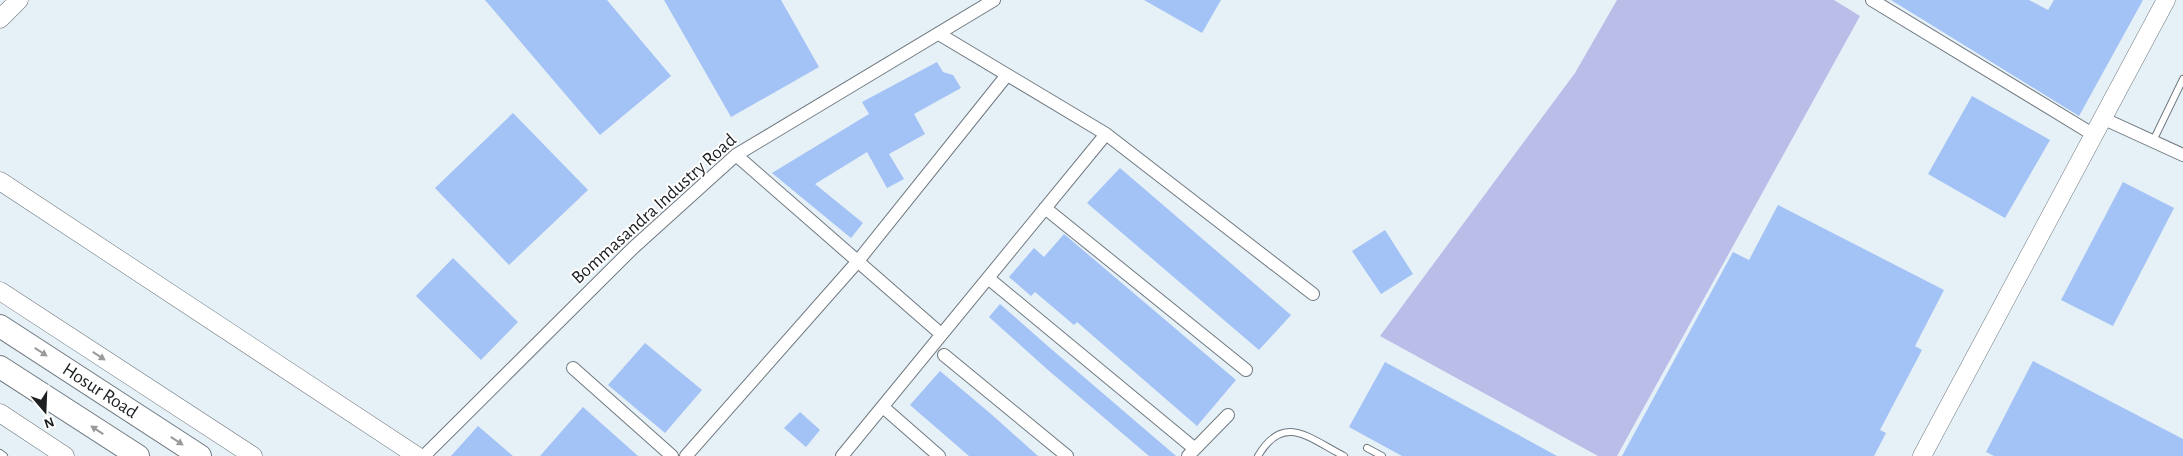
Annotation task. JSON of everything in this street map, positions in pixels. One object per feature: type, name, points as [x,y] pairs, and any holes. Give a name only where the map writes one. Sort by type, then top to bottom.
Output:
[{"type":"highway","name":"Hosur Road","points":[[0,326],[200,456]]},
{"type":"highway","name":"Hosur Road","points":[[0,367],[135,455]]},
{"type":"street","points":[[0,19],[19,0]]},
{"type":"street","name":"Bommasandra Industry Road","points":[[424,456],[632,248],[736,156],[994,0]]},
{"type":"street","points":[[1872,0],[2094,135]]},
{"type":"street","points":[[1922,456],[2166,0]]},
{"type":"street","points":[[939,34],[1106,134],[1313,294]]},
{"type":"street","points":[[686,456],[858,261],[1007,75]]},
{"type":"street","points":[[2102,118],[2183,155]]},
{"type":"street","points":[[842,456],[1106,134]]},
{"type":"street","points":[[736,156],[941,334]]},
{"type":"street","points":[[0,182],[417,456]]},
{"type":"street","points":[[1045,208],[1246,370]]},
{"type":"street","points":[[988,278],[1191,453],[1228,415]]},
{"type":"street","points":[[0,292],[253,456]]},
{"type":"street","points":[[944,355],[1067,456]]},
{"type":"street","points":[[573,368],[672,456]]},
{"type":"street","points":[[883,407],[939,456]]},
{"type":"street","points":[[0,413],[65,456]]},
{"type":"lane","points":[[2153,142],[2183,79]]},
{"type":"lane","points":[[1258,456],[1265,444],[1275,436],[1287,431],[1301,434],[1344,456]]},
{"type":"lane","points":[[1367,448],[1382,456]]},
{"type":"lane","points":[[0,453],[4,456]]},
{"type":"shaded area","points":[[1617,0],[1834,0],[1860,16],[1617,456],[1598,456],[1380,336],[1575,73]]},
{"type":"building","points":[[485,0],[607,0],[671,76],[600,135]]},
{"type":"building","points":[[664,0],[781,0],[819,67],[731,117]]},
{"type":"building","points":[[1144,0],[1221,0],[1202,33]]},
{"type":"building","points":[[1891,0],[2029,0],[2048,10],[2054,0],[2143,0],[2079,116]]},
{"type":"building","points":[[937,62],[943,72],[953,75],[961,88],[914,114],[925,134],[889,154],[904,179],[887,188],[867,152],[815,184],[863,223],[851,238],[772,173],[869,114],[862,102]]},
{"type":"building","points":[[1972,96],[2050,140],[2005,218],[1928,174]]},
{"type":"building","points":[[513,113],[588,190],[509,265],[435,188]]},
{"type":"building","points":[[1120,168],[1291,315],[1259,350],[1087,203]]},
{"type":"building","points":[[2123,182],[2174,208],[2113,326],[2061,300]]},
{"type":"building","points":[[1778,205],[1944,290],[1915,346],[1922,350],[1880,430],[1886,433],[1874,456],[1622,456],[1733,252],[1749,260]]},
{"type":"building","points":[[1385,230],[1413,274],[1381,294],[1352,251]]},
{"type":"building","points":[[1064,234],[1236,380],[1197,426],[1077,322],[1074,325],[1035,292],[1031,296],[1009,277],[1034,248],[1044,257]]},
{"type":"building","points":[[453,258],[518,322],[481,360],[416,296]]},
{"type":"building","points":[[1000,304],[1176,456],[1149,456],[1048,370],[989,317]]},
{"type":"building","points":[[645,343],[702,390],[665,433],[608,385]]},
{"type":"building","points":[[2033,361],[2183,439],[2183,456],[1994,456],[1986,452]]},
{"type":"building","points":[[1385,362],[1557,456],[1402,456],[1349,427]]},
{"type":"building","points":[[940,371],[1038,456],[969,456],[910,405]]},
{"type":"building","points":[[583,407],[638,456],[540,456]]},
{"type":"building","points":[[800,412],[820,430],[806,447],[784,428]]},
{"type":"building","points":[[478,426],[513,456],[451,456]]}]
